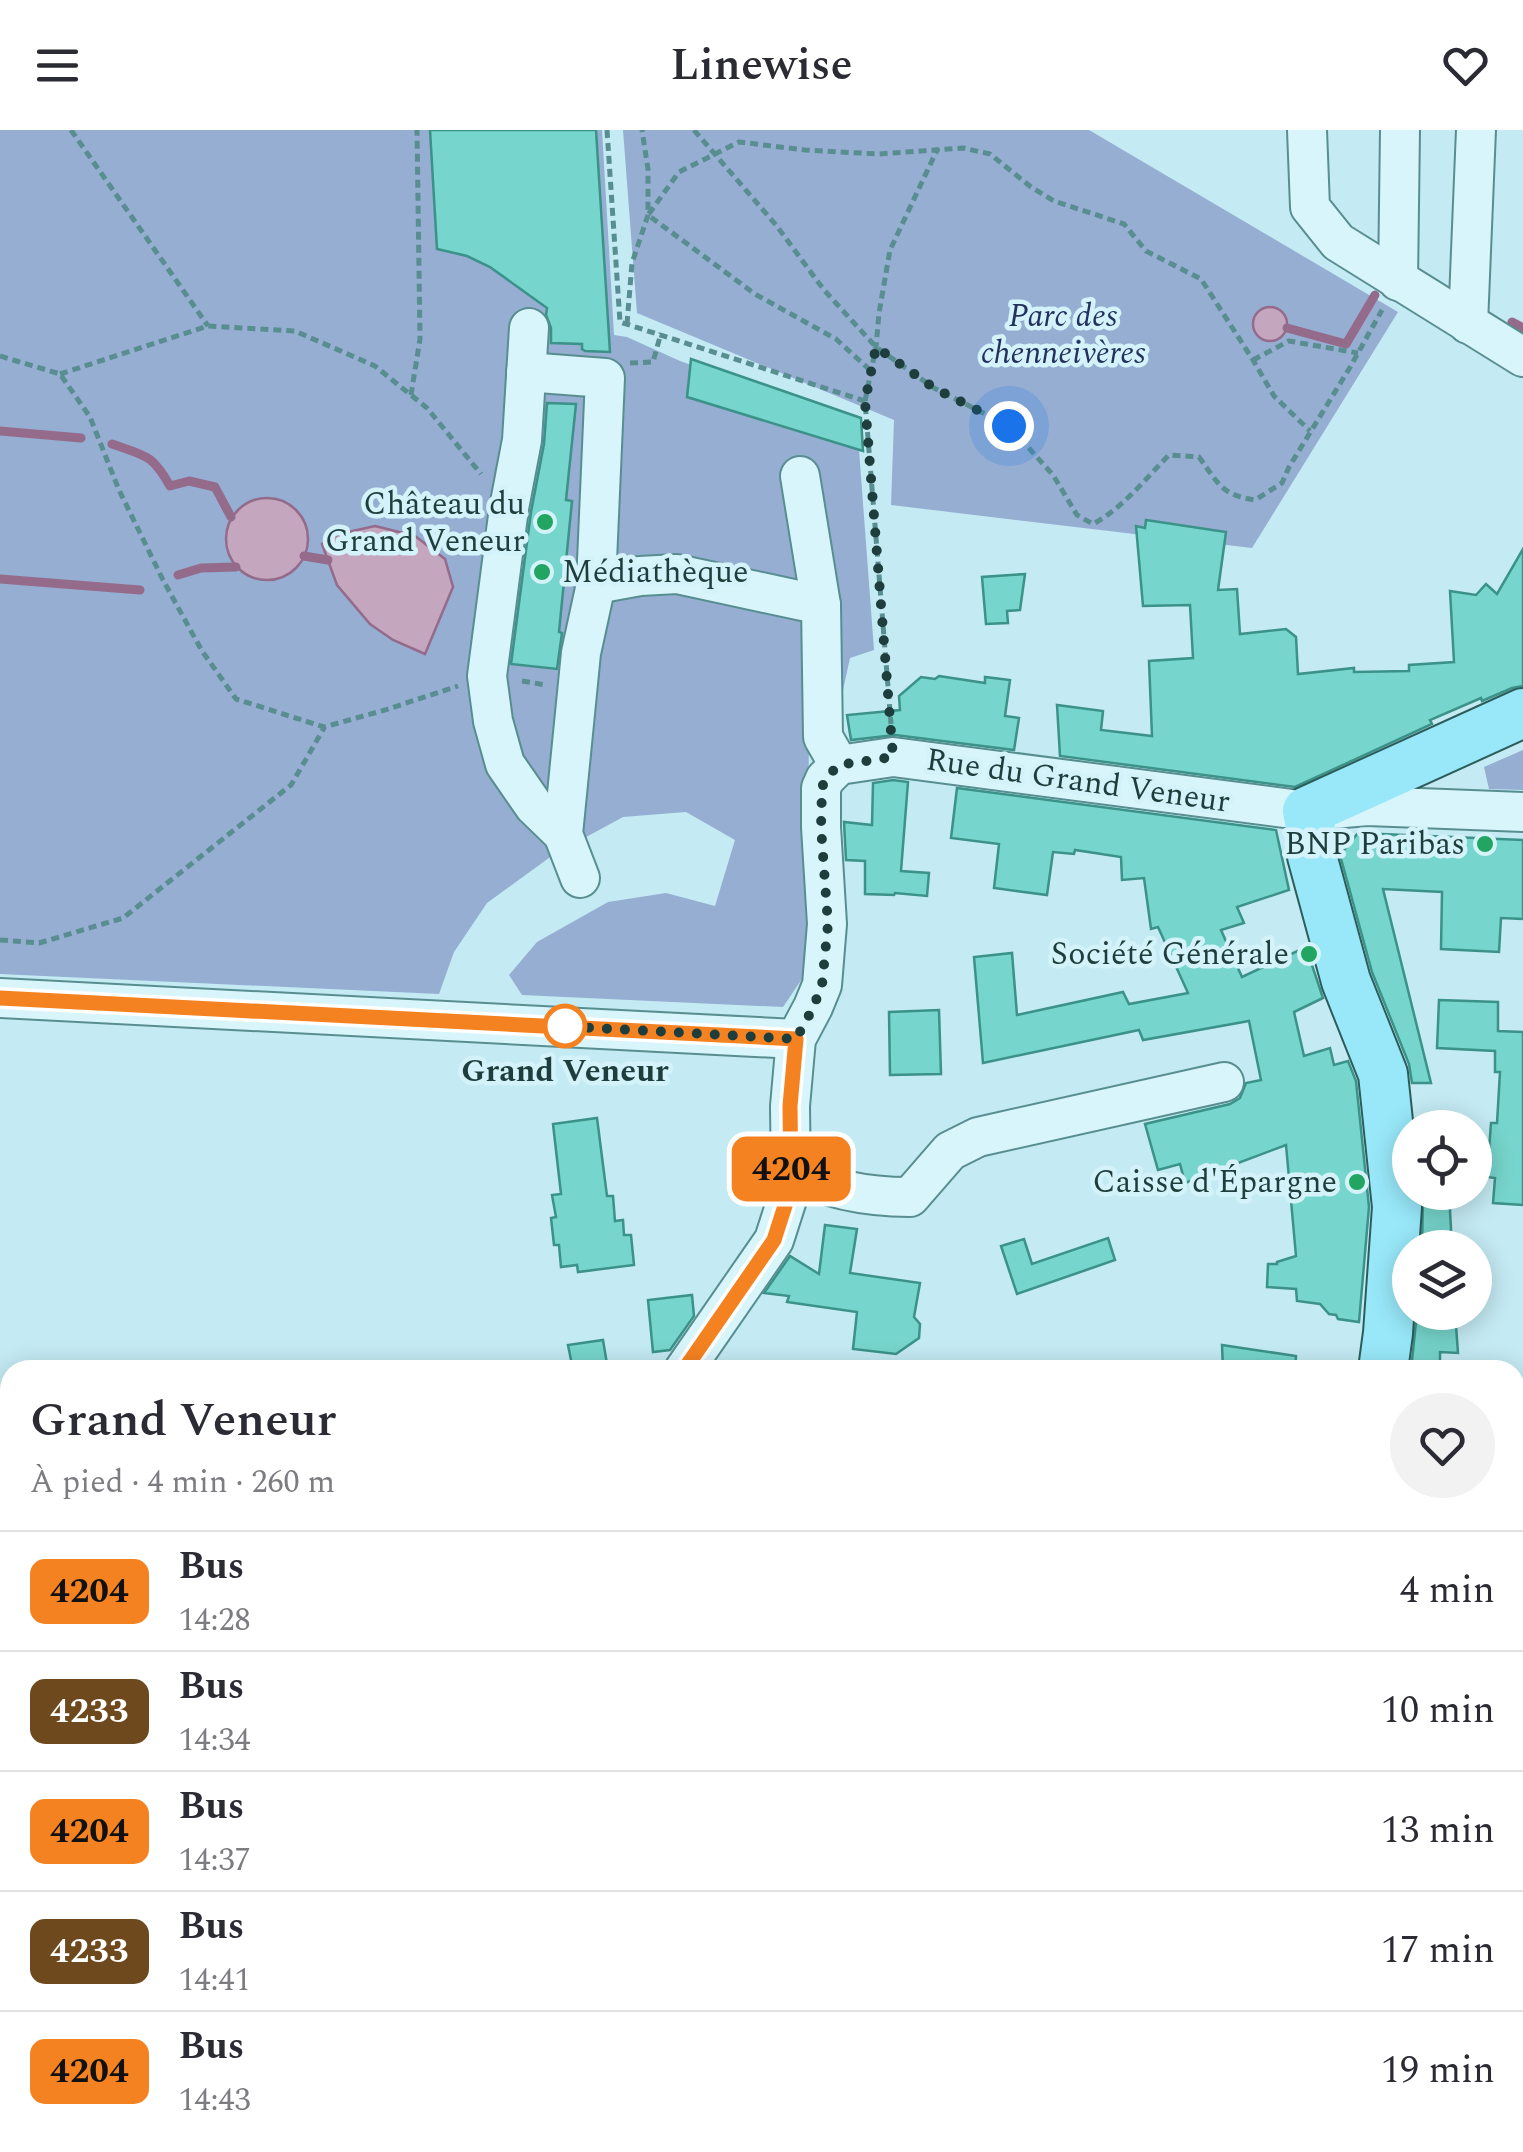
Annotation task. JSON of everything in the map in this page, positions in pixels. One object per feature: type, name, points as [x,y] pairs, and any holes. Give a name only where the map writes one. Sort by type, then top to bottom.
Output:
[{"type":"main road","points":[[1384,1360],[1397,1207],[1384,1074],[1346,982],[1312,856],[1307,812],[1523,714]]},
{"type":"street","points":[[1307,130],[1310,207],[1338,242],[1523,357]]},
{"type":"street","points":[[1398,280],[1400,130]]},
{"type":"street","points":[[1468,324],[1476,130]]},
{"type":"street","points":[[529,328],[522,440],[487,676],[505,764],[534,806],[563,834],[580,878]]},
{"type":"street","points":[[526,372],[606,378],[596,584],[581,653],[563,834]]},
{"type":"street","points":[[691,1360],[774,1240],[791,1187],[790,1106],[796,1039],[822,985],[828,924],[822,788],[839,765],[823,737],[821,604],[800,476]]},
{"type":"street","points":[[596,584],[678,574],[821,604]]},
{"type":"street","points":[[1446,747],[1437,768],[1442,793],[1464,809]]},
{"type":"street","name":"Rue du Grand Veneur","points":[[839,765],[893,757],[1307,812],[1368,806],[1523,812]]},
{"type":"street","points":[[0,998],[796,1039]]},
{"type":"street","points":[[791,1170],[808,1180],[872,1197],[910,1197],[950,1151],[978,1137],[1224,1082]]},
{"type":"path","points":[[71,130],[208,326]]},
{"type":"path","points":[[411,396],[420,339],[417,130]]},
{"type":"path","points":[[607,130],[620,322],[865,402]]},
{"type":"path","points":[[642,130],[648,169],[648,215]]},
{"type":"path","points":[[694,130],[776,225],[824,290],[876,347],[934,388],[1009,426],[1053,475],[1077,515],[1092,524],[1132,494],[1169,455],[1198,457],[1223,490],[1234,497],[1255,500],[1282,483],[1398,280]]},
{"type":"path","points":[[626,324],[632,262],[648,215],[679,172],[739,142],[878,154],[963,148],[990,154],[1054,201],[1124,224],[1146,251],[1201,279],[1274,396],[1310,431]]},
{"type":"path","points":[[893,757],[865,402],[890,250],[938,148]]},
{"type":"path","points":[[648,215],[754,294],[836,340],[870,370]]},
{"type":"path","points":[[0,356],[60,374],[208,326],[297,332],[376,366],[427,408],[509,508]]},
{"type":"path","points":[[606,378],[629,363],[653,362],[661,333]]},
{"type":"path","points":[[1253,360],[1289,341],[1358,353]]},
{"type":"path","points":[[60,374],[90,417],[119,490],[178,608],[236,699],[324,727],[487,676],[578,689]]},
{"type":"path","points":[[0,940],[39,943],[123,918],[291,785],[324,727]]},
{"type":"green space","points":[[0,130],[602,130],[614,335],[857,423],[874,650],[850,658],[838,713],[809,741],[806,973],[783,1007],[522,995],[509,975],[537,942],[608,902],[666,893],[715,906],[735,840],[686,812],[623,817],[553,855],[487,903],[454,952],[439,994],[0,974]]},
{"type":"green space","name":"Parc des chenneivères","points":[[623,130],[1089,130],[1398,312],[1252,548],[891,505],[894,420],[637,313]]},
{"type":"green space","points":[[1523,750],[1523,790],[1489,789],[1484,767]]},
{"type":"shaded area","points":[[1270,307],[1282,312],[1287,324],[1282,336],[1270,341],[1258,336],[1253,324],[1258,312]]},
{"type":"shaded area","points":[[267,498],[283,501],[296,510],[305,523],[305,555],[296,568],[283,577],[267,580],[251,577],[238,568],[229,555],[226,539],[229,523],[238,510],[251,501]]},
{"type":"shaded area","points":[[375,526],[415,536],[445,559],[453,587],[425,654],[393,640],[370,624],[337,585],[322,544],[339,534]]},
{"type":"building","points":[[430,130],[596,130],[610,352],[585,351],[582,344],[551,343],[547,308],[490,267],[467,256],[437,249]]},
{"type":"building","points":[[691,359],[861,418],[863,451],[687,397]]},
{"type":"building","name":"Château du Grand Veneur","points":[[547,403],[576,404],[566,500],[572,501],[557,669],[511,664]]},
{"type":"building","points":[[1146,520],[1226,532],[1218,590],[1237,589],[1240,634],[1286,629],[1296,637],[1298,674],[1354,668],[1354,672],[1409,671],[1409,665],[1454,662],[1450,591],[1476,595],[1486,584],[1497,594],[1523,549],[1523,686],[1482,701],[1481,698],[1430,720],[1432,724],[1295,787],[1060,756],[1057,705],[1103,711],[1101,730],[1152,736],[1149,661],[1193,658],[1190,605],[1143,606],[1136,526],[1145,528]]},
{"type":"building","points":[[1025,574],[1020,610],[1007,611],[1008,623],[986,624],[982,577]]},
{"type":"building","points":[[921,677],[985,683],[985,677],[1010,680],[1005,716],[1019,718],[1014,750],[895,735],[851,740],[847,715],[900,710],[899,696]]},
{"type":"building","points":[[908,782],[901,871],[929,873],[927,896],[865,894],[865,861],[846,860],[844,822],[872,825],[873,783]]},
{"type":"building","points":[[957,788],[1276,830],[1289,890],[1237,907],[1244,923],[1221,930],[1242,977],[1306,947],[1323,998],[1294,1012],[1304,1056],[1330,1048],[1334,1065],[1348,1061],[1356,1081],[1369,1207],[1359,1322],[1338,1319],[1320,1304],[1297,1301],[1296,1289],[1267,1287],[1268,1264],[1296,1256],[1286,1145],[1185,1183],[1180,1164],[1158,1170],[1145,1124],[1230,1104],[1240,1098],[1246,1083],[1261,1080],[1249,1021],[1143,1040],[1139,1030],[983,1063],[974,957],[1012,953],[1017,1015],[1123,992],[1129,1004],[1188,993],[1158,927],[1151,929],[1144,878],[1122,880],[1121,857],[1075,850],[1074,854],[1053,852],[1047,895],[994,888],[999,844],[951,838]]},
{"type":"building","points":[[1358,833],[1523,840],[1523,919],[1501,918],[1499,952],[1441,949],[1442,892],[1383,889],[1431,1083],[1412,1083],[1409,1064],[1372,972],[1340,855]]},
{"type":"building","points":[[1439,1000],[1498,1002],[1498,1031],[1523,1032],[1523,1205],[1493,1203],[1492,1123],[1497,1123],[1500,1072],[1495,1072],[1495,1051],[1437,1048]]},
{"type":"building","points":[[939,1010],[941,1074],[890,1075],[889,1012]]},
{"type":"building","points":[[597,1118],[607,1196],[613,1196],[615,1221],[623,1220],[624,1235],[631,1235],[634,1265],[578,1272],[577,1265],[561,1267],[559,1245],[554,1245],[551,1218],[556,1217],[552,1195],[561,1194],[553,1124]]},
{"type":"building","points":[[1423,1210],[1450,1210],[1451,1230],[1422,1230]]},
{"type":"building","points":[[825,1225],[857,1229],[850,1273],[920,1283],[914,1317],[920,1324],[919,1338],[896,1354],[853,1349],[857,1312],[787,1302],[789,1296],[764,1293],[790,1256],[819,1274]]},
{"type":"building","points":[[1108,1238],[1115,1260],[1017,1294],[1001,1246],[1024,1239],[1032,1264]]},
{"type":"building","points":[[692,1295],[694,1316],[670,1350],[653,1352],[648,1300]]},
{"type":"building","points":[[1415,1330],[1456,1330],[1458,1353],[1440,1352],[1440,1360],[1412,1360]]},
{"type":"building","points":[[603,1340],[606,1360],[571,1360],[568,1345]]},
{"type":"building","points":[[1222,1345],[1296,1356],[1296,1360],[1223,1360]]},
{"type":"waterway","points":[[1287,328],[1346,344],[1375,295]]},
{"type":"waterway","points":[[1512,322],[1523,328]]},
{"type":"waterway","points":[[0,431],[81,438]]},
{"type":"waterway","points":[[112,444],[147,458],[170,486],[189,481],[215,487],[231,517]]},
{"type":"waterway","points":[[304,556],[328,560]]},
{"type":"waterway","points":[[178,575],[201,568],[236,567]]},
{"type":"waterway","points":[[0,579],[140,590]]},
{"type":"bus line","name":"4204","points":[[0,998],[796,1039],[790,1106],[791,1187],[774,1240],[691,1360]]},
{"type":"place","name":"Château du Grand Veneur","points":[[545,522]]},
{"type":"place","name":"Médiathèque","points":[[542,572]]},
{"type":"place","name":"BNP Paribas","points":[[1485,844]]},
{"type":"place","name":"Société Générale","points":[[1309,954]]},
{"type":"place","name":"Grand Veneur","points":[[565,1026]]},
{"type":"place","name":"Caisse d'Épargne","points":[[1357,1182]]},
{"type":"route","points":[[565,1026],[559,1026],[796,1039],[822,985],[828,924],[821,827],[825,779],[839,765],[893,757],[865,402],[876,347],[934,388],[1009,426]]}]
